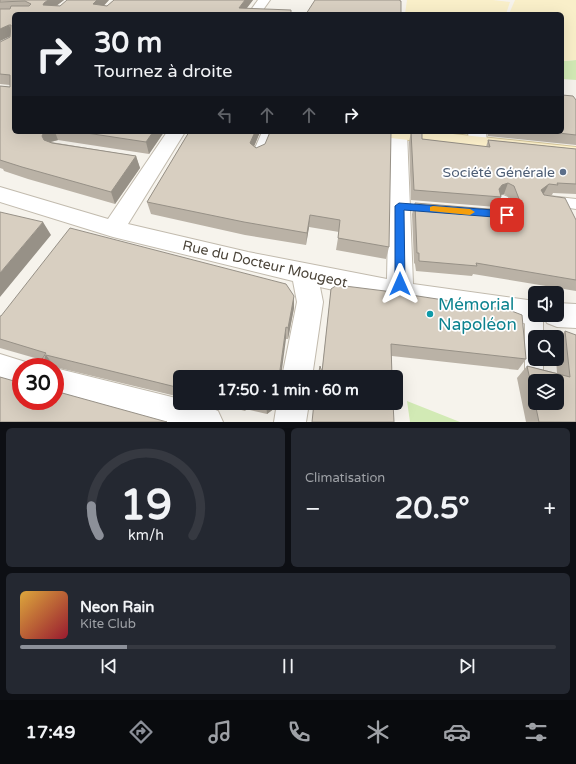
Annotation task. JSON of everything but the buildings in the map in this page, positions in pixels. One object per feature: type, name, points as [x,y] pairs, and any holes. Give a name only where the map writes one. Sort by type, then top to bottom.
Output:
[{"type":"main road","points":[[412,134],[478,137],[576,153]]},
{"type":"street","points":[[255,12],[264,0]]},
{"type":"street","points":[[113,229],[148,162],[174,134]]},
{"type":"street","points":[[390,134],[406,207],[400,294]]},
{"type":"street","name":"Rue du Docteur Mougeot","points":[[0,194],[71,229],[113,229],[304,274],[400,294],[528,312]]},
{"type":"street","points":[[299,370],[310,302],[304,274]]},
{"type":"street","name":"Rue du Docteur Mougeot","points":[[564,315],[576,316]]},
{"type":"street","points":[[0,368],[12,371]]},
{"type":"street","points":[[64,385],[207,422]]},
{"type":"street","points":[[290,422],[292,410]]},
{"type":"lane","points":[[258,155],[267,134]]},
{"type":"lane","points":[[476,212],[507,215],[503,200]]},
{"type":"lane","points":[[544,201],[576,204]]},
{"type":"lane","points":[[534,370],[539,322]]},
{"type":"lane","points":[[562,322],[576,327]]},
{"type":"green space","points":[[576,60],[576,80],[564,79],[564,61]]},
{"type":"green space","points":[[407,401],[460,422],[410,422]]},
{"type":"sand","points":[[407,0],[493,0],[510,2],[507,12],[405,12]]},
{"type":"sand","points":[[515,0],[576,0],[576,60],[564,61],[564,12],[510,12]]},
{"type":"slow traffic","points":[[433,209],[470,212]]},
{"type":"place","name":"Société Générale","points":[[563,172]]},
{"type":"place","name":"Mémorial Napoléon","points":[[430,314]]},
{"type":"route","points":[[400,284],[399,206],[507,215]]}]
